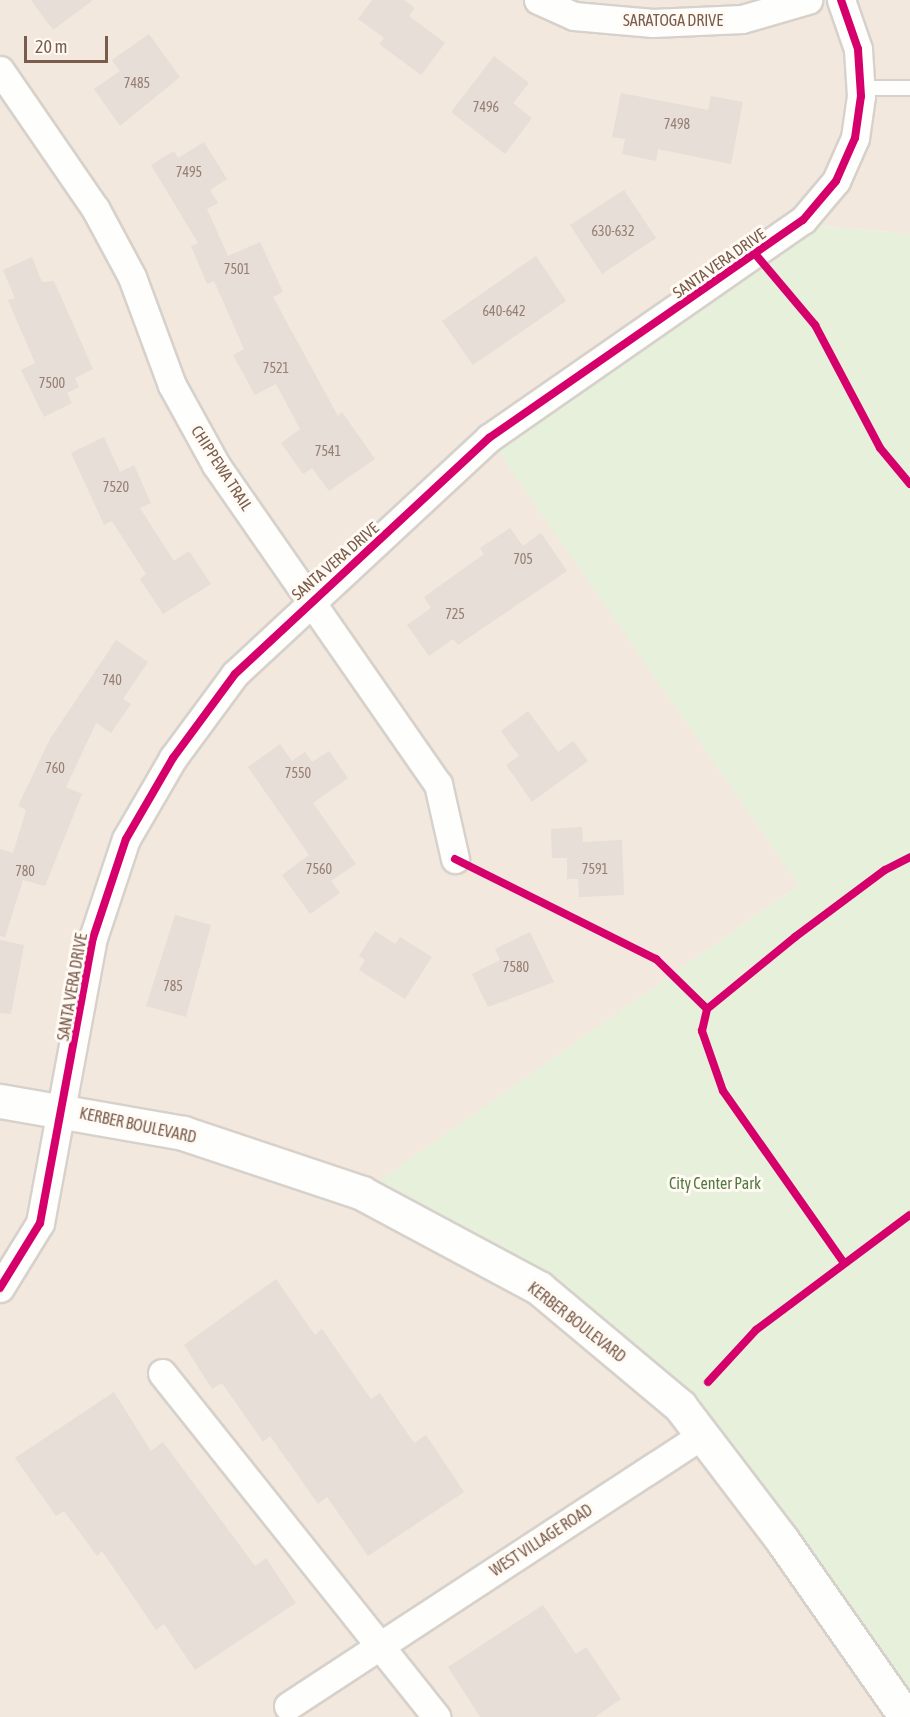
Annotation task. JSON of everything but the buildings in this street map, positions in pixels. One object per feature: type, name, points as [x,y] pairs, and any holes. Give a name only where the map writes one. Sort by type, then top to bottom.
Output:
[{"type":"street","name":"SARATOGA DRIVE","points":[[538,0],[574,16],[653,23],[742,19],[808,0]]},
{"type":"street","name":"SANTA VERA DRIVE","points":[[0,1288],[40,1223],[93,938],[126,838],[173,758],[235,674],[312,598],[437,492],[489,438],[804,220],[836,181],[855,138],[860,88],[858,49],[841,0]]},
{"type":"street","name":"CHIPPEWA TRAIL","points":[[0,70],[95,208],[132,277],[172,385],[216,465],[312,598],[438,784],[454,859]]},
{"type":"street","name":"KERBER BOULEVARD","points":[[0,1101],[63,1109],[183,1133],[362,1194],[539,1288],[680,1406],[906,1717]]},
{"type":"street","points":[[162,1374],[437,1717]]},
{"type":"street","name":"WEST VILLAGE ROAD","points":[[288,1706],[702,1435]]},
{"type":"lane","points":[[860,88],[910,88]]},
{"type":"shaded area","points":[[0,0],[910,0],[910,234],[798,224],[490,438],[799,885],[363,1193],[539,1288],[702,1435],[905,1717],[0,1717]]},
{"type":"green space","name":"City Center Park","points":[[798,224],[910,234],[910,1717],[702,1435],[539,1288],[362,1193],[799,885],[489,438]]},
{"type":"cycle path","points":[[0,1288],[40,1223],[93,938],[126,839],[173,758],[235,674],[489,438],[803,220],[836,181],[855,138],[861,96],[858,49],[841,0]]},
{"type":"cycle path","points":[[756,255],[815,325],[880,448],[910,484]]},
{"type":"cycle path","points":[[844,1263],[723,1091],[702,1031],[707,1009],[795,937],[885,870],[910,857]]},
{"type":"cycle path","points":[[455,859],[656,959],[707,1009]]},
{"type":"cycle path","points":[[708,1382],[756,1330],[910,1215]]}]
